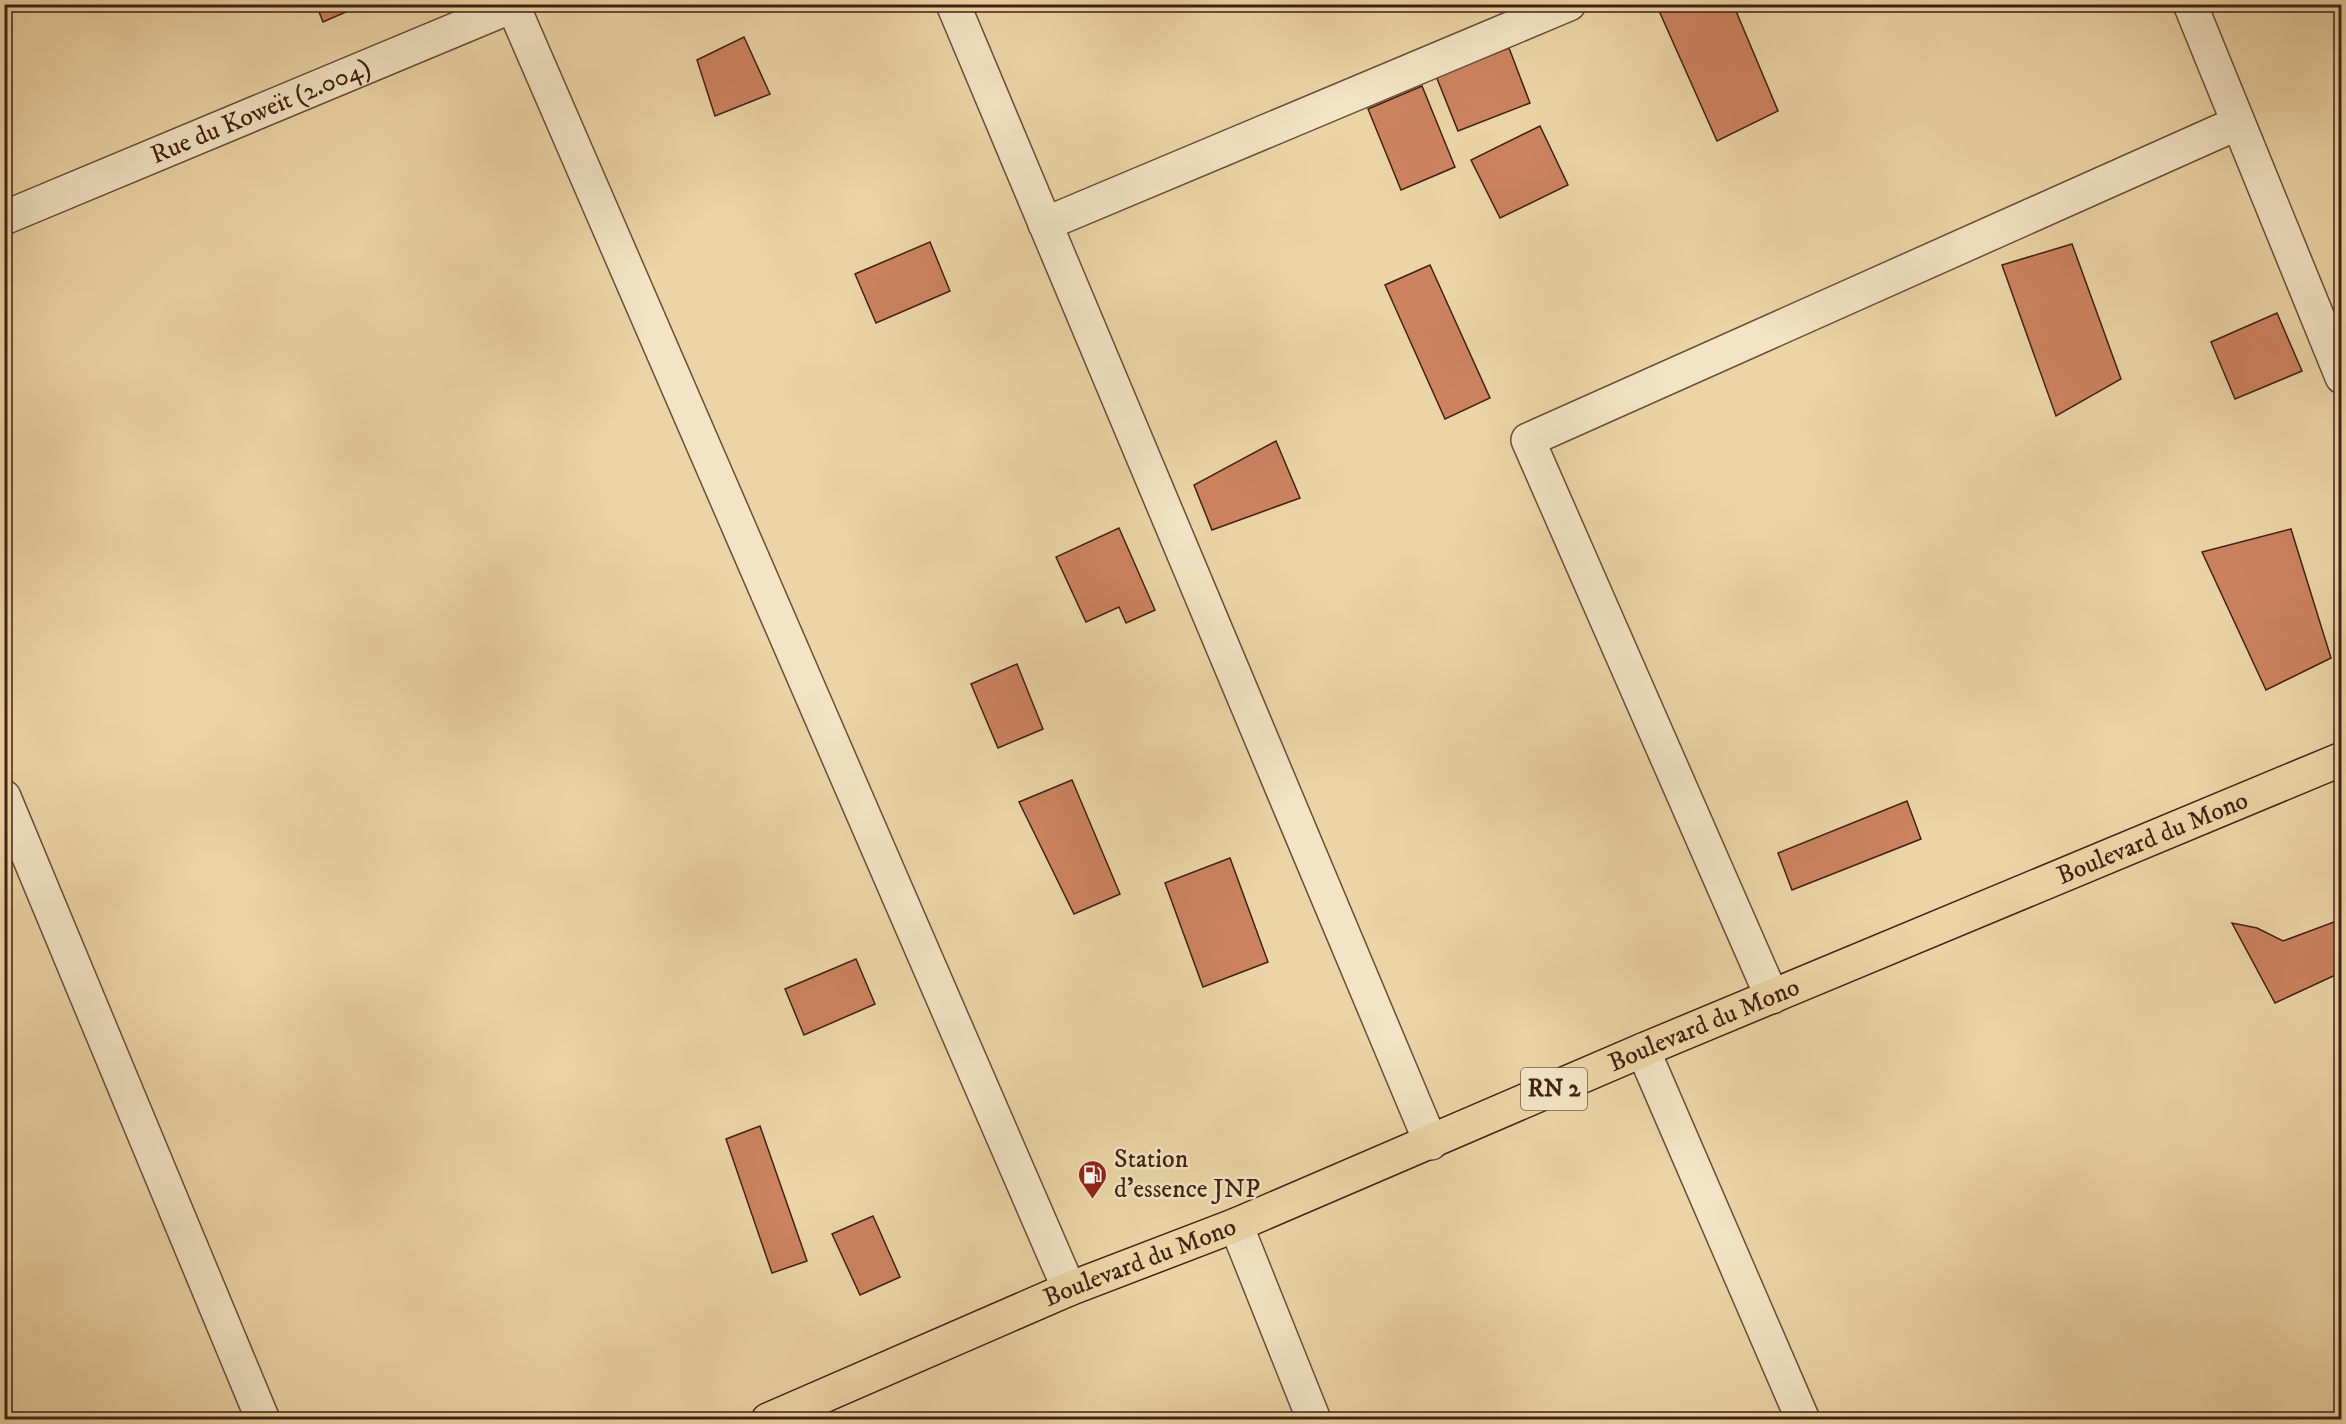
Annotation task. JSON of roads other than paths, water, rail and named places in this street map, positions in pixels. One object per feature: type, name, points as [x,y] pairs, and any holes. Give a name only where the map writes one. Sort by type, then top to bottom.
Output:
[{"type":"main road","name":"Boulevard du Mono","points":[[768,1419],[1069,1289],[1236,1225],[1643,1050],[2342,759]]},
{"type":"street","points":[[953,4],[1431,1143]]},
{"type":"street","points":[[1045,224],[1569,4]]},
{"type":"street","points":[[2190,4],[2342,377]]},
{"type":"street","points":[[515,5],[1069,1289]]},
{"type":"street","name":"Rue du Koweït (2.004)","points":[[4,218],[515,5]]},
{"type":"street","points":[[1772,997],[1528,440],[2238,123]]},
{"type":"street","points":[[4,797],[263,1419]]},
{"type":"street","points":[[1643,1050],[1803,1419]]},
{"type":"street","points":[[1236,1225],[1314,1419]]},
{"type":"place","name":"Station d'essence JNP","points":[[1093,1200]]}]
